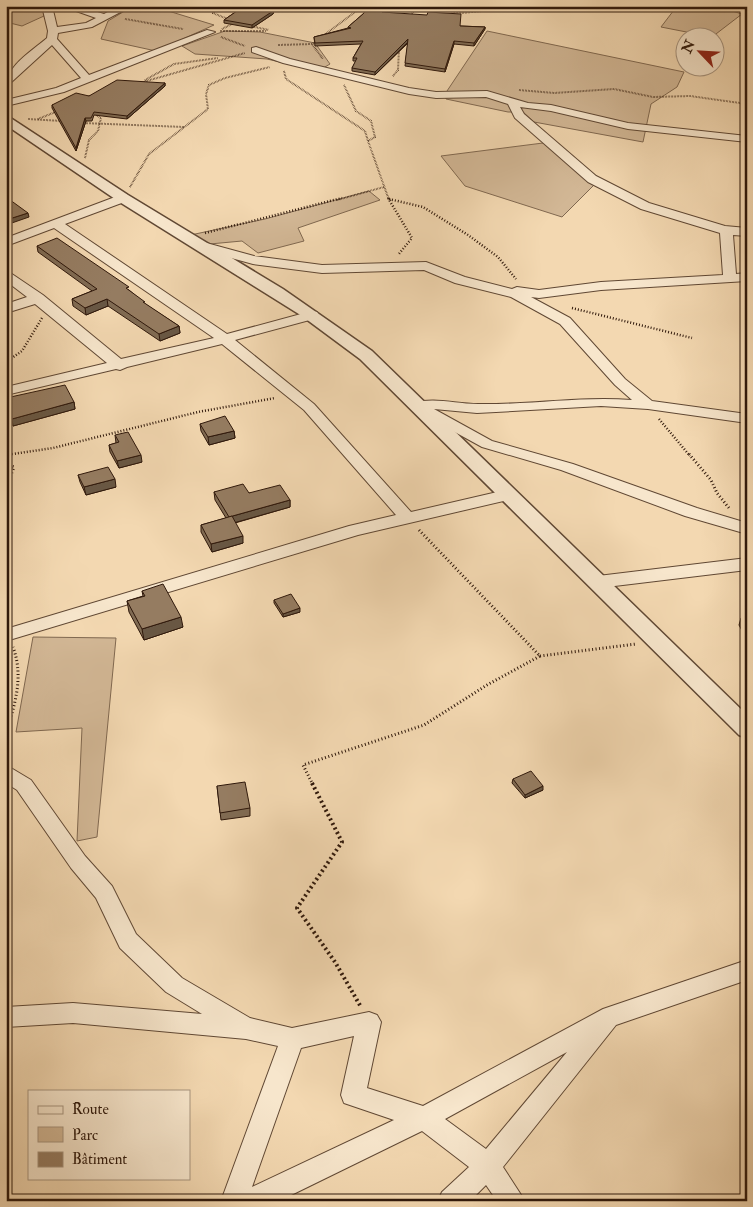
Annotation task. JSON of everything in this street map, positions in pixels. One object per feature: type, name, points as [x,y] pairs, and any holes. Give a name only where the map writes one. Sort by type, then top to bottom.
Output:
[{"type":"street","points":[[47,6],[53,35],[86,78]]},
{"type":"street","points":[[67,6],[105,17]]},
{"type":"street","points":[[6,84],[16,71],[53,35],[89,25],[127,6]]},
{"type":"street","points":[[6,102],[60,90],[86,78],[212,31]]},
{"type":"street","points":[[256,50],[287,61],[332,73],[436,95],[487,94],[515,96],[628,126],[675,129],[747,139]]},
{"type":"street","points":[[515,96],[519,116],[562,151],[592,179],[644,206],[724,230],[747,232]]},
{"type":"street","points":[[6,119],[123,198],[312,315],[366,356],[747,729]]},
{"type":"street","points":[[6,242],[123,198]]},
{"type":"street","points":[[56,224],[225,340],[309,407],[407,517]]},
{"type":"street","points":[[724,230],[727,234],[730,277]]},
{"type":"street","points":[[193,241],[253,260],[322,269],[367,270],[426,266],[460,280],[516,294],[565,321],[620,382],[648,405]]},
{"type":"street","points":[[6,274],[120,366]]},
{"type":"street","points":[[482,286],[539,294],[601,286],[747,277]]},
{"type":"street","points":[[6,310],[38,298]]},
{"type":"street","points":[[6,391],[120,366],[225,340],[312,315]]},
{"type":"street","points":[[417,406],[440,404],[477,409],[601,402],[648,405],[747,419]]},
{"type":"street","points":[[417,406],[487,444],[568,467],[691,512],[745,529]]},
{"type":"street","points":[[7,635],[345,533],[506,495]]},
{"type":"street","points":[[598,582],[747,564]]},
{"type":"street","points":[[6,773],[24,785],[78,862],[104,892],[128,941],[174,985],[246,1028]]},
{"type":"street","points":[[251,1201],[424,1118],[611,1016],[747,970]]},
{"type":"street","points":[[6,1016],[73,1014],[246,1028],[292,1039],[369,1022],[353,1095],[424,1118],[488,1166],[512,1201]]},
{"type":"street","points":[[451,1201],[488,1166],[611,1016]]},
{"type":"street","points":[[234,1201],[292,1039]]},
{"type":"path","points":[[219,6],[213,13],[237,22]]},
{"type":"path","points":[[230,57],[177,62],[166,67],[157,75],[142,81],[256,50],[295,43],[312,44],[363,6]]},
{"type":"path","points":[[406,22],[418,6]]},
{"type":"path","points":[[422,6],[462,13],[532,6]]},
{"type":"path","points":[[105,17],[212,31],[260,32],[269,30],[244,24]]},
{"type":"path","points":[[212,31],[256,50]]},
{"type":"path","points":[[312,44],[332,73],[343,84],[356,112],[371,121],[375,137],[368,140]]},
{"type":"path","points":[[385,85],[398,70],[399,44]]},
{"type":"path","points":[[123,198],[149,154],[208,109],[206,94],[209,85],[225,78],[269,68],[287,61]]},
{"type":"path","points":[[287,61],[284,71],[286,79],[365,131],[388,198],[412,238],[396,257]]},
{"type":"path","points":[[515,96],[614,89],[653,97],[690,96],[747,104]]},
{"type":"path","points":[[36,119],[63,109]]},
{"type":"path","points":[[82,171],[89,140],[98,131],[101,118],[90,111]]},
{"type":"path","points":[[26,118],[70,122]]},
{"type":"path","points":[[80,123],[158,122],[184,127]]},
{"type":"path","points":[[193,241],[265,219],[384,188]]},
{"type":"path","points":[[388,198],[422,207],[468,235],[498,257],[512,276],[539,294]]},
{"type":"path","points":[[568,307],[692,338]]},
{"type":"path","points":[[6,362],[22,351],[38,321],[49,310]]},
{"type":"path","points":[[6,455],[53,448],[95,436],[198,412],[293,394]]},
{"type":"path","points":[[648,405],[677,442],[711,480],[717,493],[745,529]]},
{"type":"path","points":[[6,464],[14,467],[6,488]]},
{"type":"path","points":[[407,517],[540,656]]},
{"type":"path","points":[[6,732],[18,693],[18,659],[7,635]]},
{"type":"path","points":[[369,1022],[335,962],[297,908],[342,842],[302,765],[424,725],[487,685],[540,656],[658,641]]},
{"type":"green space","points":[[6,6],[45,6],[44,16],[22,26],[6,22]]},
{"type":"green space","points":[[133,6],[152,6],[214,25],[156,51],[101,39],[108,21]]},
{"type":"green space","points":[[677,6],[716,6],[742,14],[724,28],[676,28],[676,30],[661,27]]},
{"type":"green space","points":[[225,31],[260,32],[315,43],[330,64],[318,71],[267,59],[195,54],[182,46]]},
{"type":"green space","points":[[487,31],[676,70],[676,78],[681,78],[677,87],[651,104],[643,142],[534,122],[523,112],[508,112],[446,99],[445,94]]},
{"type":"green space","points":[[543,143],[595,184],[562,217],[465,186],[441,156]]},
{"type":"green space","points":[[369,191],[380,200],[298,228],[304,241],[258,253],[242,241],[199,245],[186,236],[265,219]]},
{"type":"green space","points":[[33,637],[116,638],[97,837],[77,841],[82,728],[16,732]]},
{"type":"building","points":[[244,6],[274,6],[273,11],[252,25],[224,20]]},
{"type":"building","points":[[369,6],[389,6],[382,12],[427,15],[428,12],[461,14],[460,26],[485,27],[474,43],[454,41],[445,69],[405,63],[408,39],[375,72],[352,68],[357,58],[353,58],[363,41],[315,43],[314,37],[351,28],[348,27]]},
{"type":"building","points":[[117,80],[165,83],[127,116],[94,112],[91,118],[85,118],[76,148],[52,105],[76,93],[89,96]]},
{"type":"building","points":[[6,197],[28,213],[6,220]]},
{"type":"building","points":[[57,238],[129,287],[126,288],[145,302],[143,302],[179,326],[159,334],[107,299],[85,308],[72,299],[97,289],[37,246]]},
{"type":"building","points":[[65,385],[74,402],[12,419],[6,405],[6,398]]},
{"type":"building","points":[[225,416],[234,431],[208,437],[200,424]]},
{"type":"building","points":[[128,432],[141,455],[117,461],[109,445],[119,442],[115,435]]},
{"type":"building","points":[[108,467],[115,479],[84,487],[78,475]]},
{"type":"building","points":[[243,484],[249,493],[280,485],[290,500],[229,517],[214,492]]},
{"type":"building","points":[[232,516],[243,536],[211,544],[201,525]]},
{"type":"building","points":[[163,584],[181,617],[142,629],[127,601],[145,596],[142,591]]},
{"type":"building","points":[[291,594],[300,608],[283,614],[274,600]]},
{"type":"building","points":[[747,617],[747,629],[741,618]]},
{"type":"building","points":[[531,771],[543,786],[525,795],[513,779]]},
{"type":"building","points":[[245,782],[250,808],[220,813],[217,786]]}]
